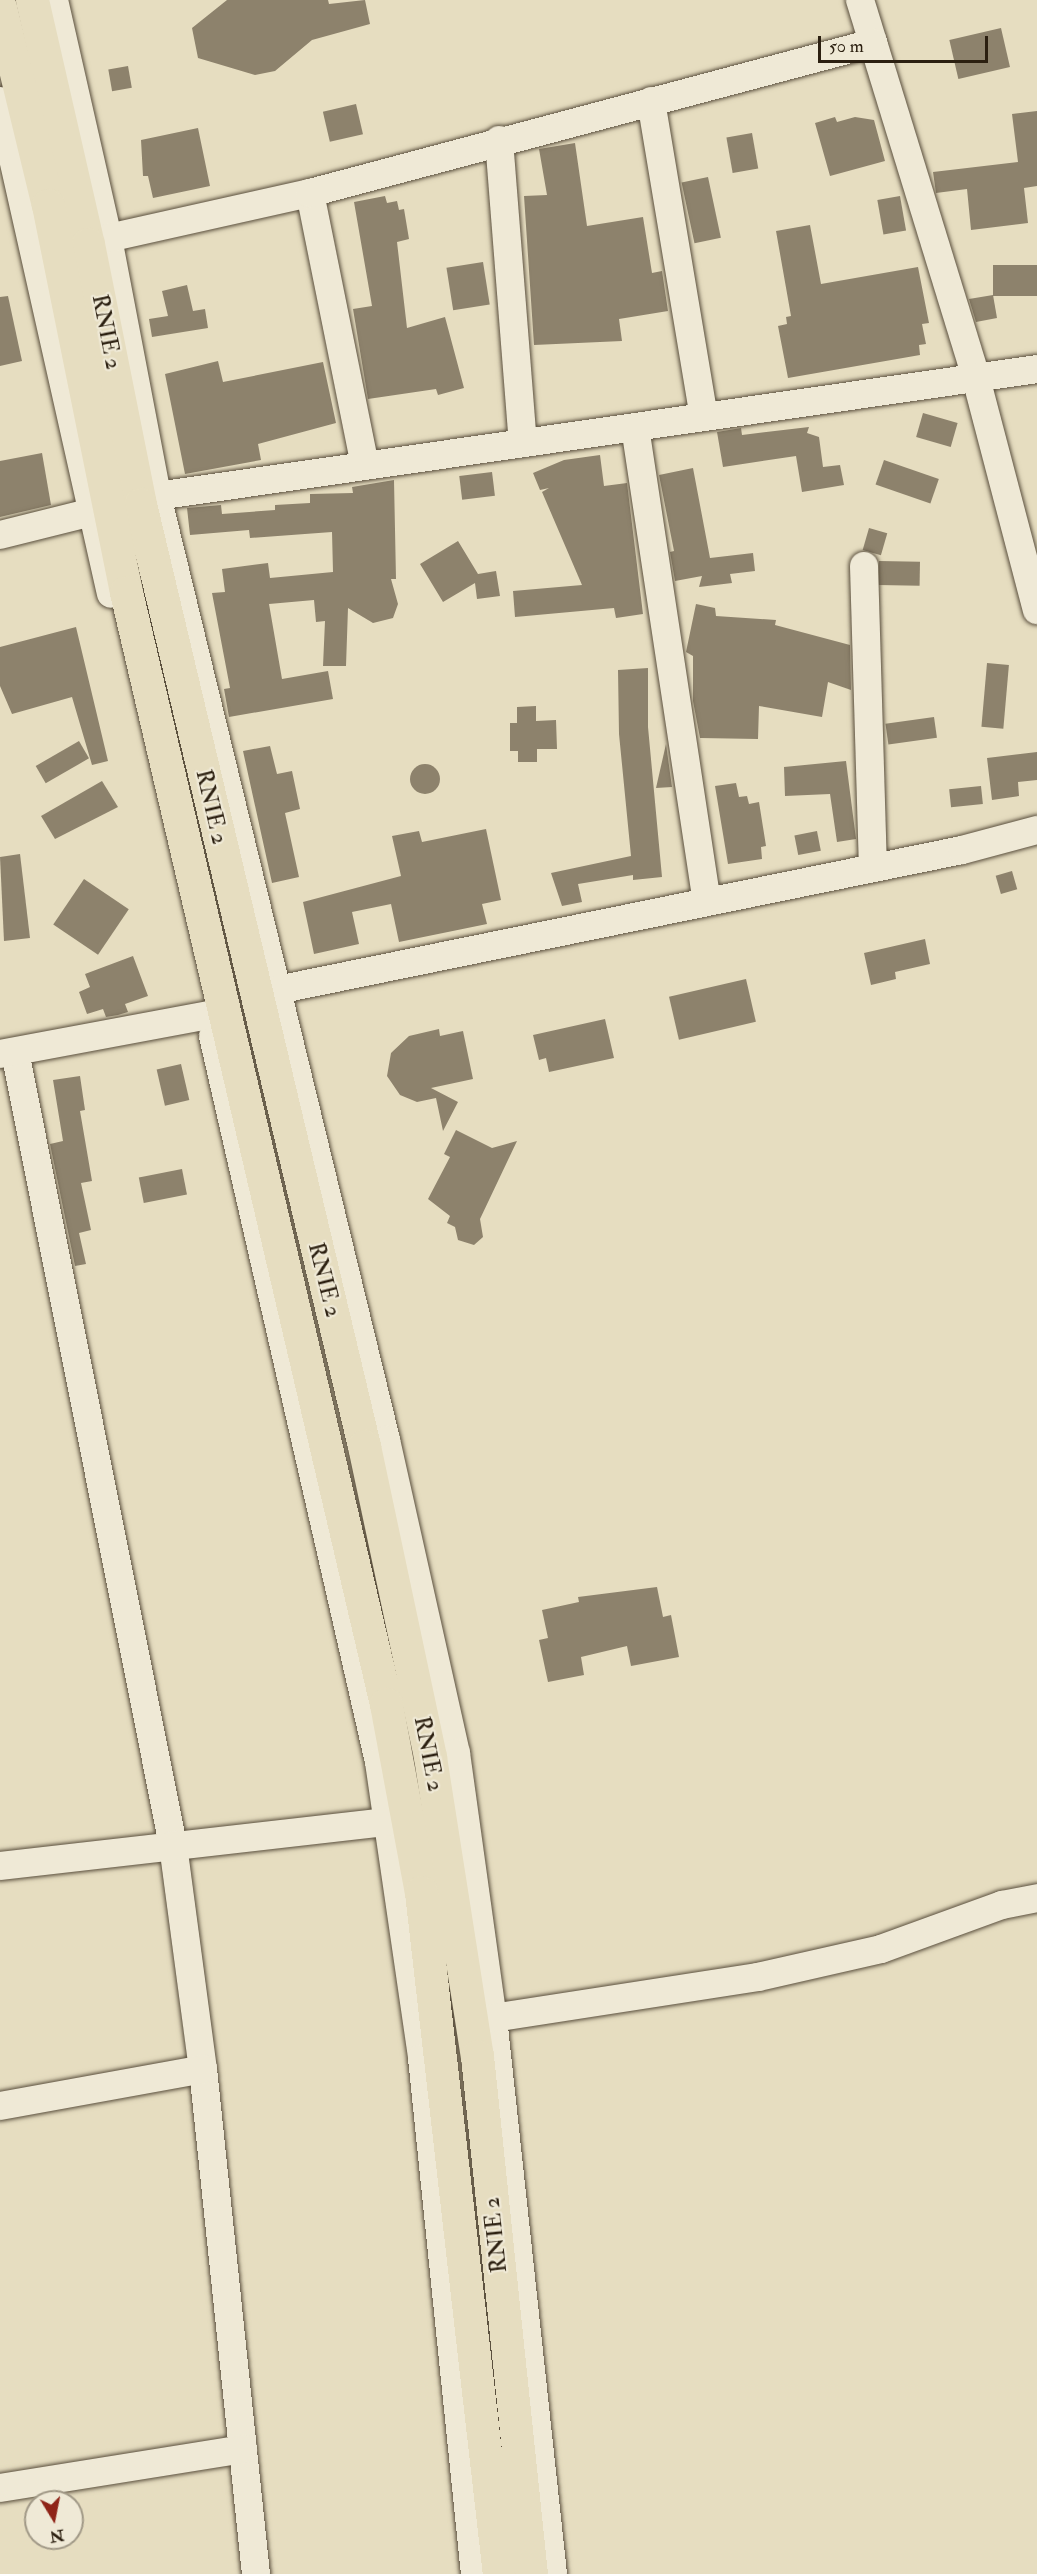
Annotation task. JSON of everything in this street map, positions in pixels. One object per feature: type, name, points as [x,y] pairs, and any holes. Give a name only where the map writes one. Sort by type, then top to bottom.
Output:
[{"type":"highway","name":"RNIE 2","points":[[40,3],[140,504],[364,1446],[430,1757],[477,2056],[531,2574]]},
{"type":"highway","name":"RNIE 2","points":[[1,14],[48,205],[126,592],[386,1704],[422,1893],[499,2574]]},
{"type":"street","points":[[860,0],[976,378],[1037,610]]},
{"type":"street","points":[[1,14],[40,3],[108,238],[157,496],[386,1440],[456,1753],[493,2018],[554,2574]]},
{"type":"street","points":[[108,238],[310,193],[499,140],[873,44]]},
{"type":"street","points":[[651,100],[704,417]]},
{"type":"street","points":[[0,101],[11,205],[92,512],[208,1015],[389,1822],[422,2058],[475,2574]]},
{"type":"street","points":[[499,140],[523,443]]},
{"type":"street","points":[[310,193],[365,466]]},
{"type":"street","points":[[157,496],[1037,369]]},
{"type":"street","points":[[635,427],[706,899]]},
{"type":"street","points":[[0,535],[92,512]]},
{"type":"street","points":[[864,566],[873,866]]},
{"type":"street","points":[[277,990],[706,899],[962,850],[1037,830]]},
{"type":"street","points":[[208,1015],[8,1053],[173,1845],[202,2069],[256,2574]]},
{"type":"street","points":[[0,1866],[389,1822]]},
{"type":"street","points":[[493,2018],[758,1977],[881,1949],[1002,1905],[1037,1898]]},
{"type":"street","points":[[0,2106],[202,2069]]},
{"type":"street","points":[[0,2488],[243,2449]]},
{"type":"building","points":[[227,0],[328,0],[329,4],[365,0],[370,24],[312,40],[275,71],[255,75],[198,58],[192,28]]},
{"type":"building","points":[[1001,28],[1010,67],[958,79],[949,40]]},
{"type":"building","points":[[128,66],[132,88],[112,91],[108,69]]},
{"type":"building","points":[[356,104],[363,134],[330,142],[323,112]]},
{"type":"building","points":[[1037,111],[1037,186],[1024,188],[1028,223],[971,230],[967,189],[936,193],[933,172],[1018,162],[1012,114]]},
{"type":"building","points":[[835,117],[837,122],[855,117],[874,120],[885,161],[830,176],[815,123]]},
{"type":"building","points":[[198,128],[210,186],[153,198],[148,176],[143,176],[141,140]]},
{"type":"building","points":[[752,133],[758,168],[733,173],[726,138]]},
{"type":"building","points":[[575,143],[587,226],[643,217],[652,273],[662,271],[668,311],[619,319],[622,341],[534,345],[524,196],[547,195],[539,149]]},
{"type":"building","points":[[708,177],[721,238],[694,243],[682,183]]},
{"type":"building","points":[[385,196],[387,203],[397,201],[399,210],[404,209],[409,239],[397,242],[407,328],[445,317],[464,388],[438,395],[436,389],[368,399],[353,309],[372,306],[354,202]]},
{"type":"building","points":[[900,196],[906,230],[883,234],[877,200]]},
{"type":"building","points":[[810,225],[821,284],[918,267],[929,323],[922,324],[926,344],[919,345],[920,355],[788,378],[778,326],[787,324],[786,317],[791,316],[776,231]]},
{"type":"building","points":[[483,262],[490,304],[453,310],[446,268]]},
{"type":"building","points":[[993,265],[1037,265],[1037,296],[993,296]]},
{"type":"building","points":[[187,285],[193,311],[205,309],[208,328],[152,337],[149,319],[168,316],[162,291]]},
{"type":"building","points":[[993,295],[997,318],[976,322],[969,299]]},
{"type":"building","points":[[8,296],[22,361],[0,366],[0,297]]},
{"type":"building","points":[[218,361],[223,382],[323,362],[336,423],[258,444],[261,460],[185,474],[165,374]]},
{"type":"building","points":[[923,413],[958,423],[951,447],[916,437]]},
{"type":"building","points":[[809,427],[807,433],[819,437],[823,467],[840,465],[844,485],[802,492],[796,456],[723,467],[717,432],[741,428],[742,435]]},
{"type":"building","points":[[42,453],[51,505],[0,517],[0,461]]},
{"type":"building","points":[[600,455],[604,486],[627,483],[643,614],[616,618],[614,608],[515,617],[513,591],[582,585],[542,492],[549,488],[540,490],[533,473],[564,460]]},
{"type":"building","points":[[884,460],[939,479],[930,503],[876,485]]},
{"type":"building","points":[[693,468],[710,558],[753,553],[755,571],[730,574],[732,583],[699,587],[702,576],[675,581],[670,552],[674,551],[659,475]]},
{"type":"building","points":[[492,472],[495,496],[462,500],[459,476]]},
{"type":"building","points":[[394,480],[396,579],[391,579],[398,604],[393,618],[373,623],[348,608],[346,666],[323,666],[325,621],[316,622],[314,600],[269,604],[282,679],[328,671],[333,699],[229,717],[224,689],[230,688],[212,593],[225,592],[222,569],[268,563],[270,578],[333,572],[332,532],[250,538],[249,530],[190,535],[187,508],[221,505],[222,514],[275,510],[275,505],[310,503],[310,494],[353,493],[352,487]]},
{"type":"building","points":[[869,528],[887,533],[881,555],[863,550]]},
{"type":"building","points":[[458,541],[478,574],[496,571],[500,596],[477,599],[475,583],[443,602],[420,564]]},
{"type":"building","points":[[879,561],[920,562],[920,586],[879,585]]},
{"type":"building","points":[[696,604],[715,608],[716,616],[776,620],[775,625],[850,645],[851,690],[828,682],[822,717],[759,706],[758,739],[700,738],[693,701],[693,656],[686,652]]},
{"type":"building","points":[[76,627],[108,761],[92,765],[72,697],[12,714],[0,686],[0,647]]},
{"type":"building","points":[[987,663],[1009,665],[1003,729],[981,727]]},
{"type":"building","points":[[648,668],[648,727],[662,877],[633,880],[633,875],[578,884],[582,902],[562,906],[551,873],[631,856],[619,734],[618,670]]},
{"type":"building","points":[[536,706],[536,721],[556,720],[557,749],[537,749],[537,762],[518,762],[518,751],[510,751],[510,723],[517,723],[517,707]]},
{"type":"building","points":[[934,717],[937,738],[888,745],[885,724]]},
{"type":"building","points":[[79,741],[89,758],[46,783],[36,766]]},
{"type":"building","points":[[666,744],[672,787],[656,788]]},
{"type":"building","points":[[270,746],[277,774],[292,771],[300,809],[285,813],[299,877],[272,883],[243,751]]},
{"type":"building","points":[[1037,752],[1037,780],[1018,782],[1019,796],[992,800],[987,758]]},
{"type":"building","points":[[846,761],[856,839],[837,842],[830,794],[785,796],[784,767]]},
{"type":"building","points":[[425,764],[436,768],[440,779],[436,790],[425,794],[414,790],[410,779],[414,768]]},
{"type":"building","points":[[102,781],[118,807],[55,839],[41,816]]},
{"type":"building","points":[[736,783],[739,797],[747,796],[749,804],[759,802],[766,846],[761,847],[762,859],[728,864],[715,786]]},
{"type":"building","points":[[981,786],[983,804],[951,807],[949,789]]},
{"type":"building","points":[[486,829],[501,900],[482,904],[487,924],[399,942],[391,904],[352,912],[359,944],[314,954],[303,902],[401,876],[392,836],[419,831],[422,842]]},
{"type":"building","points":[[817,831],[821,851],[798,855],[794,835]]},
{"type":"building","points":[[20,854],[30,938],[4,941],[0,857]]},
{"type":"building","points":[[1012,871],[1017,889],[1001,894],[996,876]]},
{"type":"building","points":[[84,879],[129,909],[98,955],[53,925]]},
{"type":"building","points":[[925,939],[930,964],[895,972],[896,979],[871,985],[864,953]]},
{"type":"building","points":[[133,956],[148,996],[125,1004],[128,1012],[118,1015],[106,1017],[103,1009],[87,1014],[79,992],[90,987],[85,974]]},
{"type":"building","points":[[746,979],[756,1022],[679,1040],[669,997]]},
{"type":"building","points":[[605,1019],[614,1058],[549,1072],[546,1058],[539,1060],[533,1035]]},
{"type":"building","points":[[439,1029],[440,1036],[463,1031],[473,1079],[431,1088],[458,1102],[443,1131],[436,1098],[417,1102],[400,1095],[387,1076],[391,1053],[409,1036]]},
{"type":"building","points":[[181,1064],[189,1100],[165,1106],[157,1070]]},
{"type":"building","points":[[80,1076],[85,1110],[80,1111],[92,1181],[81,1183],[91,1230],[79,1233],[86,1264],[75,1266],[50,1144],[63,1141],[53,1080]]},
{"type":"building","points":[[456,1130],[492,1148],[517,1141],[480,1219],[483,1237],[474,1245],[458,1240],[455,1227],[447,1223],[450,1216],[428,1199],[450,1157],[444,1154]]},
{"type":"building","points":[[182,1169],[187,1195],[144,1203],[139,1177]]},
{"type":"building","points":[[657,1587],[663,1617],[671,1615],[679,1657],[631,1666],[627,1646],[581,1657],[584,1675],[548,1682],[539,1640],[548,1638],[542,1610],[579,1602],[578,1597]]}]
